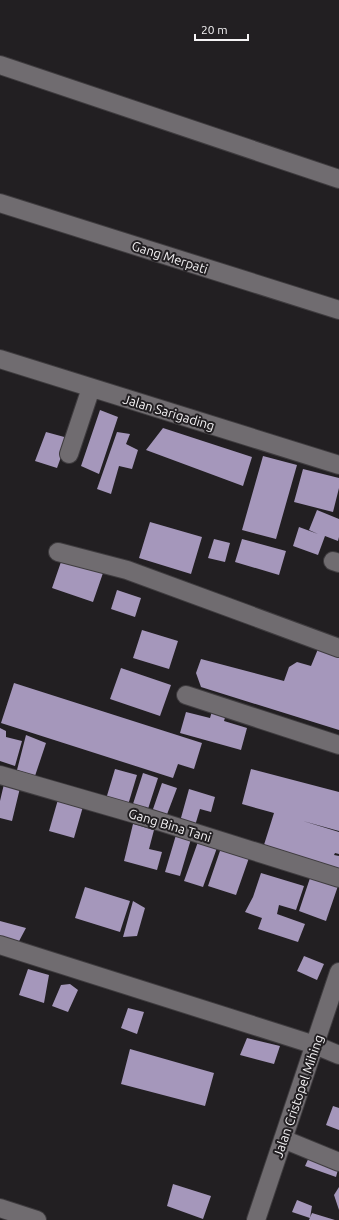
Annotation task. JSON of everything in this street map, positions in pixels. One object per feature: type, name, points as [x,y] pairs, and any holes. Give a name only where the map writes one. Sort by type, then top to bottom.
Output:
[{"type":"street","points":[[0,65],[339,179]]},
{"type":"street","name":"Gang Merpati","points":[[0,203],[339,310]]},
{"type":"street","name":"Jalan Sarigading","points":[[0,359],[339,465]]},
{"type":"street","points":[[69,454],[91,388]]},
{"type":"street","points":[[58,552],[127,570],[339,648]]},
{"type":"street","points":[[186,696],[339,746]]},
{"type":"street","name":"Gang Bina Tani","points":[[0,777],[142,816],[339,878]]},
{"type":"street","points":[[0,945],[315,1045],[339,1055]]},
{"type":"street","name":"Jalan Cristopel Mihing","points":[[256,1220],[339,972]]},
{"type":"street","points":[[283,1139],[339,1162]]},
{"type":"street","points":[[0,1208],[37,1220]]},
{"type":"building","points":[[100,410],[118,417],[99,474],[81,466]]},
{"type":"building","points":[[163,428],[252,457],[243,486],[146,450]]},
{"type":"building","points":[[46,432],[68,438],[57,468],[35,461]]},
{"type":"building","points":[[117,432],[130,434],[126,444],[138,450],[132,469],[119,466],[111,494],[97,489]]},
{"type":"building","points":[[263,456],[297,465],[276,539],[242,530]]},
{"type":"building","points":[[303,469],[339,478],[339,488],[333,512],[294,502]]},
{"type":"building","points":[[317,510],[339,519],[338,541],[325,536],[318,555],[293,546],[299,527],[318,534],[309,530]]},
{"type":"building","points":[[150,522],[202,537],[191,574],[139,558]]},
{"type":"building","points":[[214,539],[230,543],[225,562],[208,558]]},
{"type":"building","points":[[242,539],[286,551],[279,575],[235,562]]},
{"type":"building","points":[[62,559],[103,573],[93,602],[52,588]]},
{"type":"building","points":[[117,590],[141,598],[135,617],[111,609]]},
{"type":"building","points":[[142,630],[178,641],[169,669],[133,658]]},
{"type":"building","points":[[318,649],[339,655],[339,730],[201,687],[196,673],[201,659],[284,681],[289,667],[297,662],[311,666]]},
{"type":"building","points":[[121,668],[171,685],[160,716],[110,699]]},
{"type":"building","points":[[14,683],[202,743],[194,769],[178,764],[173,778],[1,723]]},
{"type":"building","points":[[213,708],[227,711],[224,721],[247,728],[241,750],[180,733],[186,712],[210,718]]},
{"type":"building","points":[[0,728],[6,731],[6,737],[22,741],[15,766],[0,761]]},
{"type":"building","points":[[26,735],[46,743],[35,776],[17,770]]},
{"type":"building","points":[[115,769],[137,775],[128,805],[106,799]]},
{"type":"building","points":[[251,769],[339,792],[339,831],[303,821],[339,832],[339,854],[335,853],[334,855],[339,856],[339,876],[263,848],[274,813],[242,804]]},
{"type":"building","points":[[143,773],[158,778],[147,812],[132,807]]},
{"type":"building","points":[[162,783],[177,788],[166,817],[152,812]]},
{"type":"building","points":[[4,784],[20,788],[12,821],[0,818],[0,801]]},
{"type":"building","points":[[189,789],[215,797],[211,812],[200,809],[194,829],[179,825]]},
{"type":"building","points":[[59,796],[84,803],[74,838],[49,831]]},
{"type":"building","points":[[133,824],[154,830],[149,849],[162,852],[157,870],[124,861]]},
{"type":"building","points":[[176,835],[191,839],[180,876],[165,872]]},
{"type":"building","points":[[199,839],[218,845],[203,887],[184,881]]},
{"type":"building","points":[[222,845],[250,855],[236,895],[208,886]]},
{"type":"building","points":[[312,872],[339,883],[326,921],[299,911]]},
{"type":"building","points":[[261,873],[304,886],[296,910],[279,905],[277,914],[305,924],[298,942],[258,929],[262,918],[245,912],[253,897]]},
{"type":"building","points":[[85,887],[130,901],[120,932],[75,918]]},
{"type":"building","points":[[133,901],[145,908],[137,936],[123,937]]},
{"type":"building","points":[[0,921],[26,928],[17,945],[0,939]]},
{"type":"building","points":[[304,956],[324,964],[317,980],[297,971]]},
{"type":"building","points":[[28,969],[49,975],[44,1003],[19,995]]},
{"type":"building","points":[[70,984],[78,990],[68,1012],[52,1006],[61,985]]},
{"type":"building","points":[[128,1008],[144,1012],[137,1034],[121,1028]]},
{"type":"building","points":[[247,1038],[280,1046],[274,1064],[240,1055]]},
{"type":"building","points":[[130,1049],[214,1073],[205,1106],[121,1084]]},
{"type":"building","points":[[333,1106],[339,1108],[339,1130],[326,1125]]},
{"type":"building","points":[[310,1155],[339,1166],[336,1177],[305,1166]]},
{"type":"building","points":[[173,1184],[211,1196],[203,1219],[167,1206]]},
{"type":"building","points":[[339,1187],[339,1210],[334,1195]]},
{"type":"building","points":[[297,1200],[312,1206],[310,1218],[292,1212]]},
{"type":"building","points":[[312,1213],[335,1220],[309,1220]]}]
